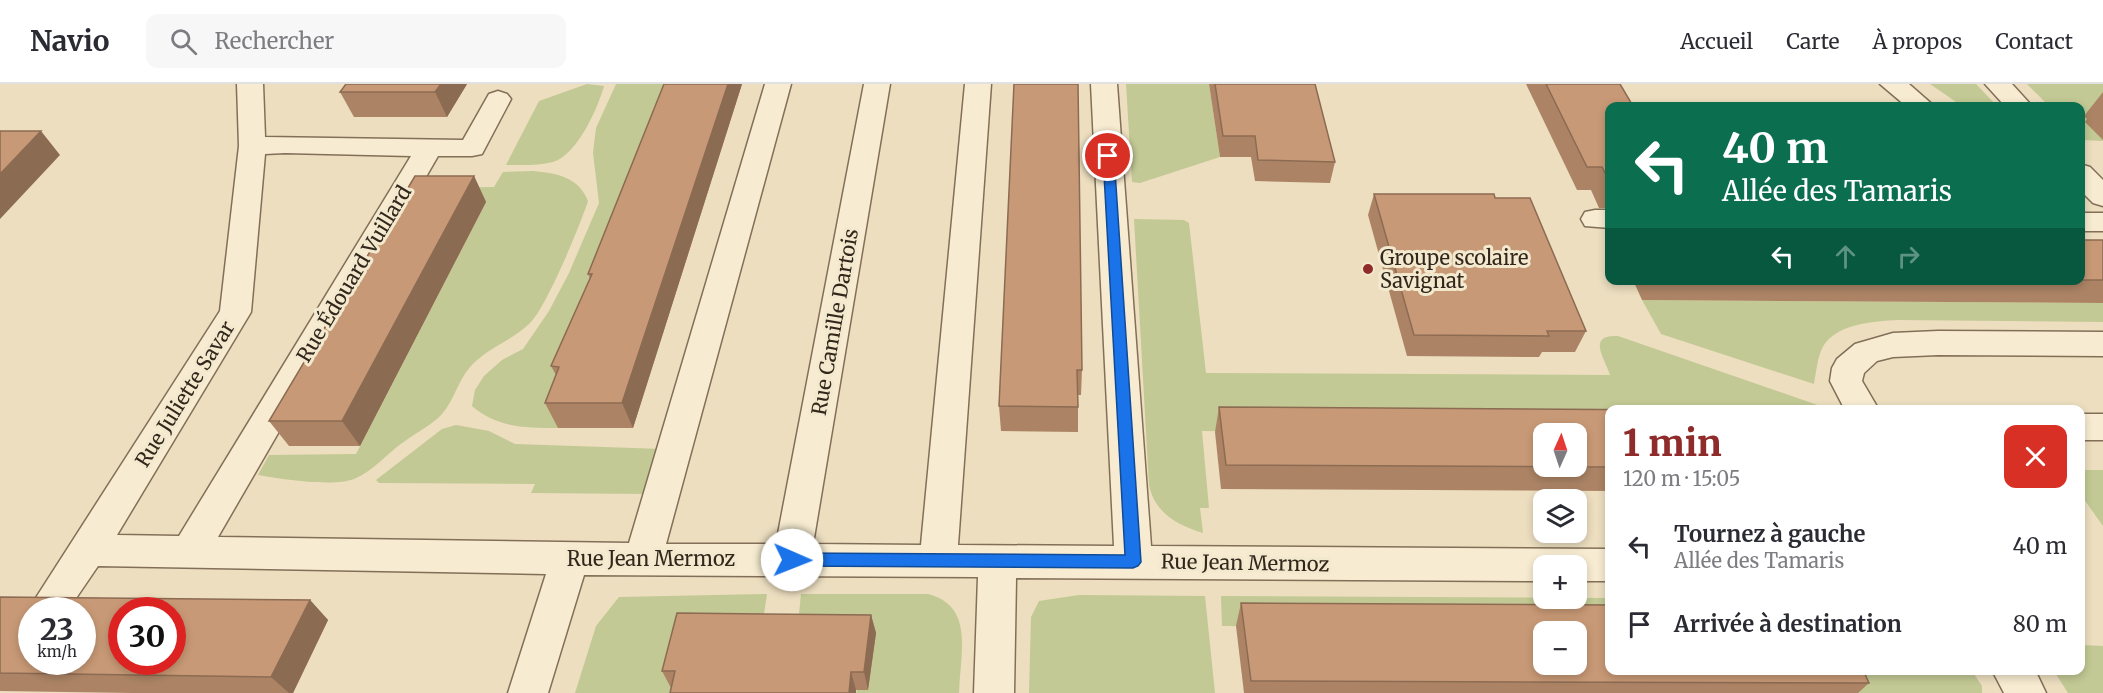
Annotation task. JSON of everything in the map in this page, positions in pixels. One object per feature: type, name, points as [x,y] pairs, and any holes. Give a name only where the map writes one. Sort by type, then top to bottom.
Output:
[{"type":"street","name":"Rue Juliette Savar","points":[[56,597],[88,550],[235,312],[252,146],[250,84]]},
{"type":"street","points":[[644,560],[778,84]]},
{"type":"street","name":"Rue Camille Dartois","points":[[792,560],[877,84]]},
{"type":"street","points":[[938,562],[978,84]]},
{"type":"street","points":[[1104,84],[1133,562]]},
{"type":"street","points":[[1893,84],[1916,102]]},
{"type":"street","points":[[1998,84],[2015,102]]},
{"type":"street","points":[[252,146],[472,148],[498,99]]},
{"type":"street","name":"Rue Édouard Vuillard","points":[[189,553],[429,148]]},
{"type":"street","points":[[2085,178],[2103,197]]},
{"type":"street","points":[[2085,222],[2103,222]]},
{"type":"street","points":[[1859,405],[1846,381],[1848,368],[1866,352],[1893,345],[2103,344]]},
{"type":"street","points":[[2085,427],[2103,428]]},
{"type":"street","name":"Rue Jean Mermoz","points":[[88,550],[644,560],[1605,565]]},
{"type":"street","points":[[528,693],[570,559]]},
{"type":"street","points":[[994,693],[997,563]]},
{"type":"street","points":[[2016,675],[2026,693]]},
{"type":"green space","points":[[587,84],[604,86],[585,130],[562,158],[536,165],[506,165],[539,101]]},
{"type":"green space","points":[[616,84],[681,84],[558,428],[523,427],[502,423],[472,406],[475,390],[484,376],[502,360],[523,349],[549,311],[569,273],[599,203],[593,153],[596,128]]},
{"type":"green space","points":[[1126,84],[1209,84],[1220,157],[1140,183],[1132,182]]},
{"type":"green space","points":[[1930,84],[1976,84],[1993,102],[1956,102]]},
{"type":"green space","points":[[2027,84],[2103,84],[2103,141],[2085,140],[2085,102],[2045,102]]},
{"type":"green space","points":[[533,171],[558,175],[573,181],[588,201],[553,285],[529,324],[470,367],[446,409],[438,418],[399,445],[361,476],[345,481],[320,482],[258,475],[269,455],[356,454],[486,202],[435,188],[494,187],[503,172]]},
{"type":"green space","points":[[1134,219],[1184,220],[1189,223],[1206,373],[1610,375],[1600,343],[1608,336],[1618,336],[1817,405],[1605,405],[1605,414],[1587,426],[1587,423],[1533,423],[1533,434],[1202,431],[1209,508],[1200,508],[1203,533],[1176,522],[1162,510],[1152,495],[1149,485]]},
{"type":"green space","points":[[1642,300],[2103,303],[2103,322],[1898,320],[1866,323],[1843,330],[1826,342],[1821,351],[1814,384],[1661,334]]},
{"type":"green space","points":[[456,425],[489,431],[515,444],[663,449],[648,494],[531,493],[535,484],[379,483],[376,480],[442,429]]},
{"type":"green space","points":[[2085,470],[2103,470],[2103,526],[2085,501]]},
{"type":"green space","points":[[767,594],[764,614],[799,614],[801,594],[928,594],[943,600],[953,609],[959,620],[962,648],[959,693],[856,693],[857,690],[868,690],[875,633],[670,693],[575,693],[596,626],[619,597]]},
{"type":"green space","points":[[1079,595],[1205,596],[1215,693],[1029,693],[1031,617],[1039,601]]},
{"type":"green space","points":[[1221,596],[1533,598],[1533,609],[1587,609],[1587,598],[1605,598],[1605,628],[1587,628],[1587,621],[1533,621],[1533,628],[1222,626]]},
{"type":"green space","points":[[2085,645],[2103,646],[2103,693],[2068,693],[2057,675],[2085,675]]},
{"type":"green space","points":[[1841,675],[1975,675],[1982,686],[1982,693],[1850,693]]},
{"type":"building","points":[[346,84],[441,84],[435,92],[340,92]]},
{"type":"building","points":[[664,84],[728,84],[622,403],[545,403],[559,367],[551,366],[592,274],[588,274]]},
{"type":"building","points":[[1014,84],[1078,84],[1082,370],[1077,370],[1078,407],[999,406]]},
{"type":"building","points":[[1215,84],[1315,84],[1335,162],[1258,160],[1255,136],[1223,136]]},
{"type":"building","points":[[1546,84],[1620,84],[1631,102],[1605,102],[1605,173],[1602,167],[1587,167]]},
{"type":"building","points":[[0,131],[41,131],[0,174]]},
{"type":"building","points":[[415,176],[474,176],[342,421],[269,421]]},
{"type":"building","points":[[1374,194],[1494,194],[1495,198],[1530,198],[1586,331],[1547,331],[1549,336],[1414,335]]},
{"type":"building","points":[[2085,240],[2103,240],[2103,280],[2085,280]]},
{"type":"building","points":[[1219,407],[1605,410],[1605,467],[1587,467],[1587,423],[1533,423],[1533,467],[1226,465]]},
{"type":"building","points":[[0,597],[18,597],[18,673],[0,673]]},
{"type":"building","points":[[96,598],[108,598],[108,675],[96,674]]},
{"type":"building","points":[[186,599],[310,600],[271,677],[136,675],[186,675]]},
{"type":"building","points":[[1241,603],[1533,605],[1533,609],[1587,609],[1587,605],[1605,605],[1605,675],[1865,675],[1869,683],[1251,681]]},
{"type":"building","points":[[677,613],[871,615],[864,672],[851,672],[849,693],[670,693],[675,671],[662,671]]},
{"type":"place","name":"Groupe scolaire Savignat","points":[[1368,269]]},
{"type":"route","points":[[792,560],[1133,562],[1108,156]]}]
